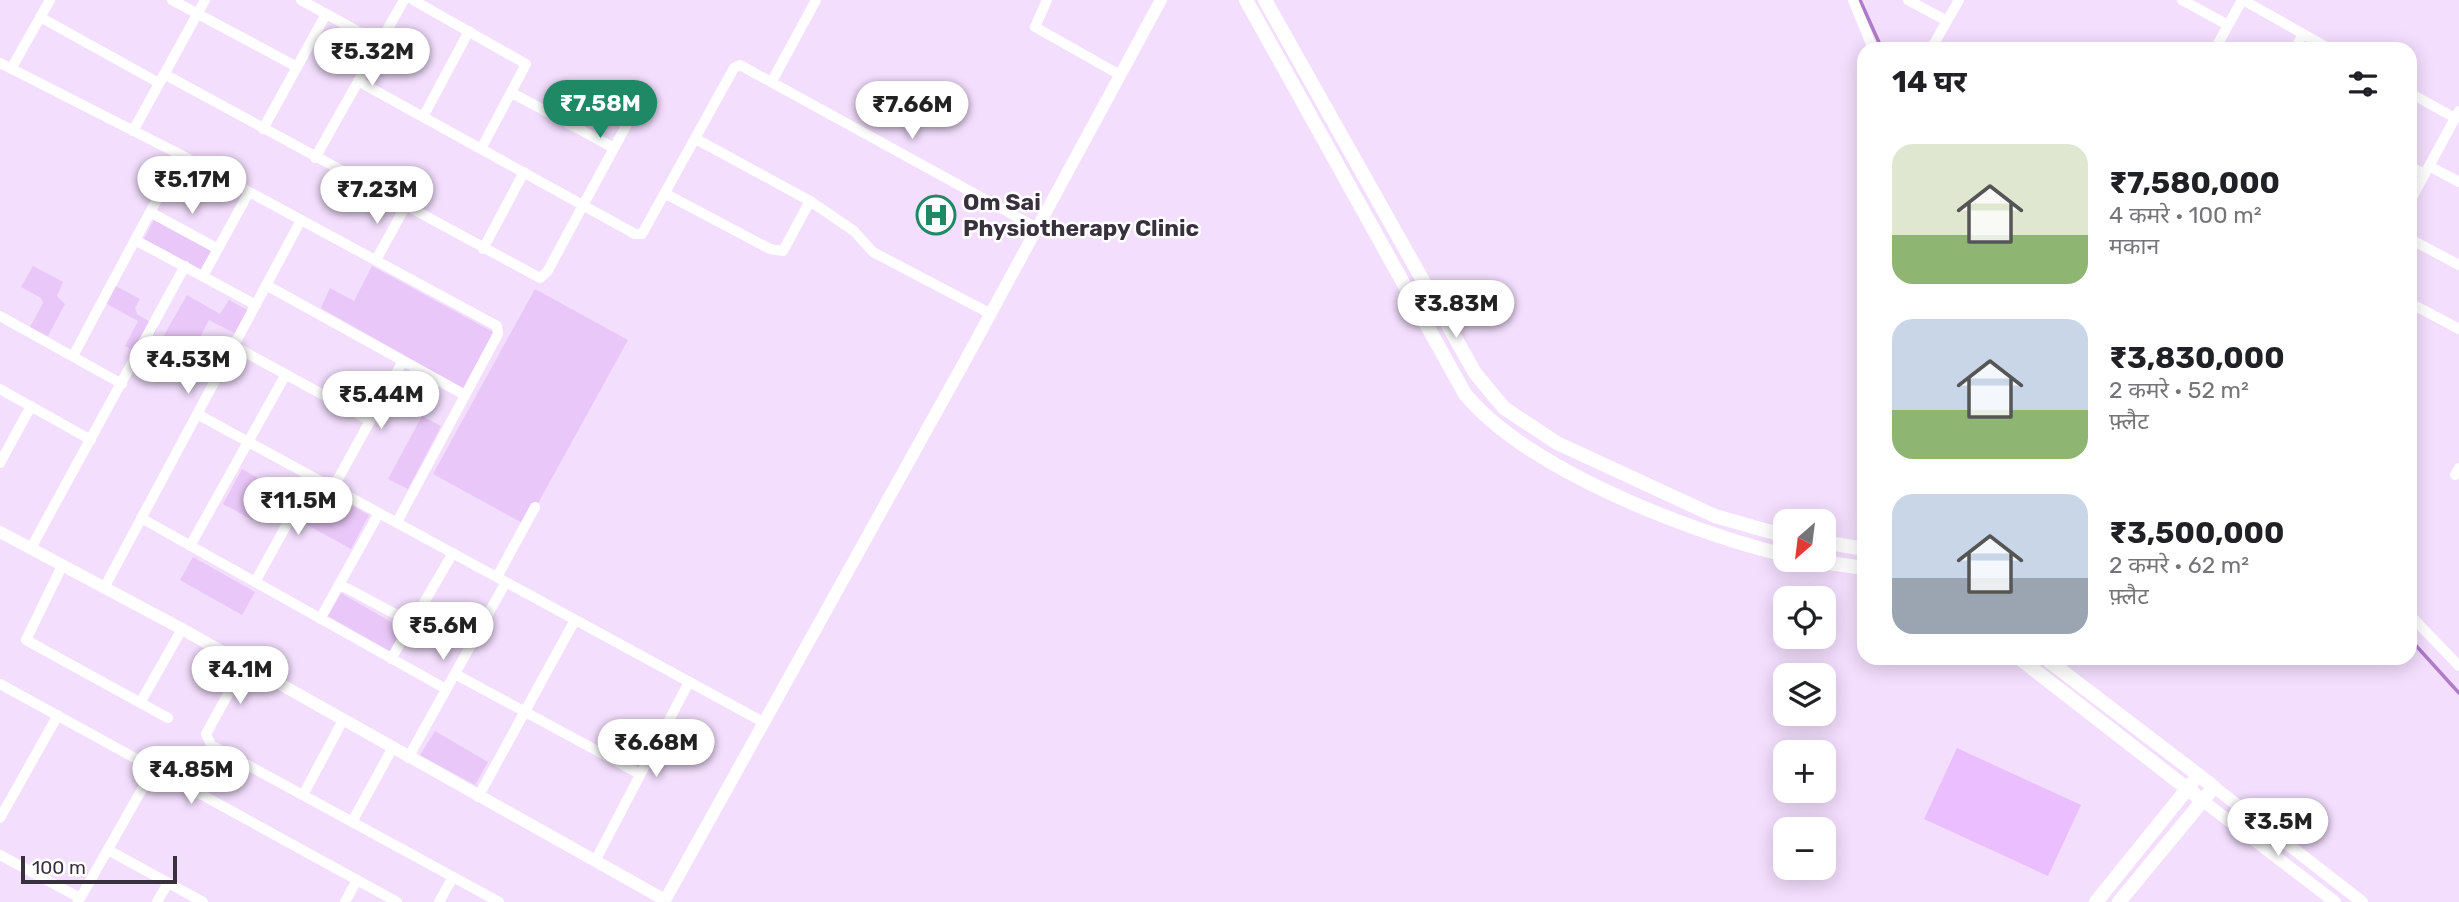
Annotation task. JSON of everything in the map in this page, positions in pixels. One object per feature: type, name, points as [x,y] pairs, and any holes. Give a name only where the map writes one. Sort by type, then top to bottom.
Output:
[{"type":"main road","points":[[1246,0],[1465,394],[1484,416],[1583,480],[1695,528],[1773,551]]},
{"type":"main road","points":[[1271,3],[1475,373],[1504,408],[1557,443],[1653,489],[1715,516],[1773,533]]},
{"type":"main road","points":[[1836,544],[1857,548]]},
{"type":"main road","points":[[1836,564],[1857,567]]},
{"type":"main road","points":[[2028,665],[2203,801]]},
{"type":"main road","points":[[2054,665],[2214,787],[2119,902]]},
{"type":"main road","points":[[2096,902],[2198,775]]},
{"type":"street","points":[[50,0],[5,66],[181,155],[497,326],[498,334],[397,522]]},
{"type":"street","points":[[172,0],[297,67]]},
{"type":"street","points":[[133,131],[205,0]]},
{"type":"street","points":[[301,0],[379,44]]},
{"type":"street","points":[[315,158],[404,0]]},
{"type":"street","points":[[414,0],[524,61],[526,68],[481,149]]},
{"type":"street","points":[[772,81],[816,0]]},
{"type":"street","points":[[1046,0],[1034,22],[1035,27],[1120,75]]},
{"type":"street","points":[[0,532],[182,629],[342,722],[664,901],[991,314],[1161,0]]},
{"type":"street","points":[[1853,0],[1869,42]]},
{"type":"street","points":[[1908,0],[1947,21]]},
{"type":"street","points":[[1935,42],[1959,0]]},
{"type":"street","points":[[2182,0],[2228,25]]},
{"type":"street","points":[[2219,42],[2243,0],[2317,42]]},
{"type":"street","points":[[263,129],[326,14]]},
{"type":"street","points":[[40,17],[263,129],[540,278],[547,272],[645,91]]},
{"type":"street","points":[[423,117],[469,31]]},
{"type":"street","points":[[2299,42],[2303,34]]},
{"type":"street","points":[[358,81],[635,234],[642,234],[734,68],[740,65],[1037,228]]},
{"type":"street","points":[[512,93],[614,148]]},
{"type":"street","points":[[2417,96],[2457,114],[2417,188]]},
{"type":"street","points":[[696,139],[810,201],[853,231],[873,252],[991,314]]},
{"type":"street","points":[[73,356],[181,155]]},
{"type":"street","points":[[2417,168],[2459,182]]},
{"type":"street","points":[[483,249],[524,172]]},
{"type":"street","points":[[203,276],[249,192]]},
{"type":"street","points":[[666,194],[778,252],[783,251],[810,201]]},
{"type":"street","points":[[376,260],[405,207]]},
{"type":"street","points":[[150,212],[218,248]]},
{"type":"street","points":[[104,588],[301,220]]},
{"type":"street","points":[[135,240],[256,305]]},
{"type":"street","points":[[2417,243],[2459,265]]},
{"type":"street","points":[[31,548],[185,266]]},
{"type":"street","points":[[266,285],[465,395]]},
{"type":"street","points":[[2417,307],[2459,329]]},
{"type":"street","points":[[0,316],[122,384]]},
{"type":"street","points":[[234,346],[369,420]]},
{"type":"street","points":[[333,488],[403,360]]},
{"type":"street","points":[[190,546],[286,374]]},
{"type":"street","points":[[0,389],[91,440]]},
{"type":"street","points":[[0,463],[31,406]]},
{"type":"street","points":[[197,414],[763,722]]},
{"type":"street","points":[[255,582],[313,477]]},
{"type":"street","points":[[408,758],[454,674],[535,507]]},
{"type":"street","points":[[320,619],[379,513]]},
{"type":"street","points":[[141,518],[446,689]]},
{"type":"street","points":[[391,659],[453,553]]},
{"type":"street","points":[[62,566],[26,640],[168,718]]},
{"type":"street","points":[[339,584],[412,623]]},
{"type":"street","points":[[478,797],[575,620]]},
{"type":"street","points":[[2417,622],[2458,661]]},
{"type":"street","points":[[140,703],[182,629]]},
{"type":"street","points":[[244,665],[206,739],[499,902]]},
{"type":"street","points":[[454,674],[640,775]]},
{"type":"street","points":[[595,861],[689,682]]},
{"type":"street","points":[[0,684],[397,902]]},
{"type":"street","points":[[0,818],[58,715]]},
{"type":"street","points":[[303,795],[342,722]]},
{"type":"street","points":[[352,822],[392,749]]},
{"type":"street","points":[[0,855],[79,900],[154,768]]},
{"type":"street","points":[[2214,787],[2362,902]]},
{"type":"street","points":[[2203,801],[2334,902]]},
{"type":"street","points":[[108,850],[203,902]]},
{"type":"street","points":[[439,902],[453,877]]},
{"type":"street","points":[[345,902],[357,880]]},
{"type":"street","points":[[157,902],[168,883]]},
{"type":"shaded area","points":[[154,220],[217,254],[207,273],[144,239]]},
{"type":"shaded area","points":[[33,266],[63,282],[57,296],[65,304],[48,336],[30,327],[43,303],[41,298],[21,287]]},
{"type":"shaded area","points":[[372,266],[493,332],[464,389],[321,308],[330,288],[354,301]]},
{"type":"shaded area","points":[[114,285],[140,299],[135,308],[137,314],[158,327],[143,356],[125,346],[138,321],[105,303]]},
{"type":"shaded area","points":[[535,289],[628,340],[526,525],[433,474]]},
{"type":"shaded area","points":[[187,295],[220,314],[229,300],[253,313],[240,336],[209,320],[192,353],[163,337]]},
{"type":"shaded area","points":[[422,416],[441,426],[408,489],[388,479]]},
{"type":"shaded area","points":[[242,469],[272,486],[253,520],[223,504]]},
{"type":"shaded area","points":[[318,487],[369,515],[351,549],[300,521]]},
{"type":"shaded area","points":[[193,557],[255,592],[242,615],[180,580]]},
{"type":"shaded area","points":[[341,593],[403,629],[390,651],[328,616]]},
{"type":"shaded area","points":[[435,731],[488,762],[475,785],[420,755]]},
{"type":"building","points":[[1957,748],[2081,805],[2048,876],[1924,819]]},
{"type":"waterway","points":[[1860,0],[1879,42]]},
{"type":"waterway","points":[[2417,647],[2459,693]]},
{"type":"place","name":"Om Sai Physiotherapy Clinic","points":[[936,215]]}]
